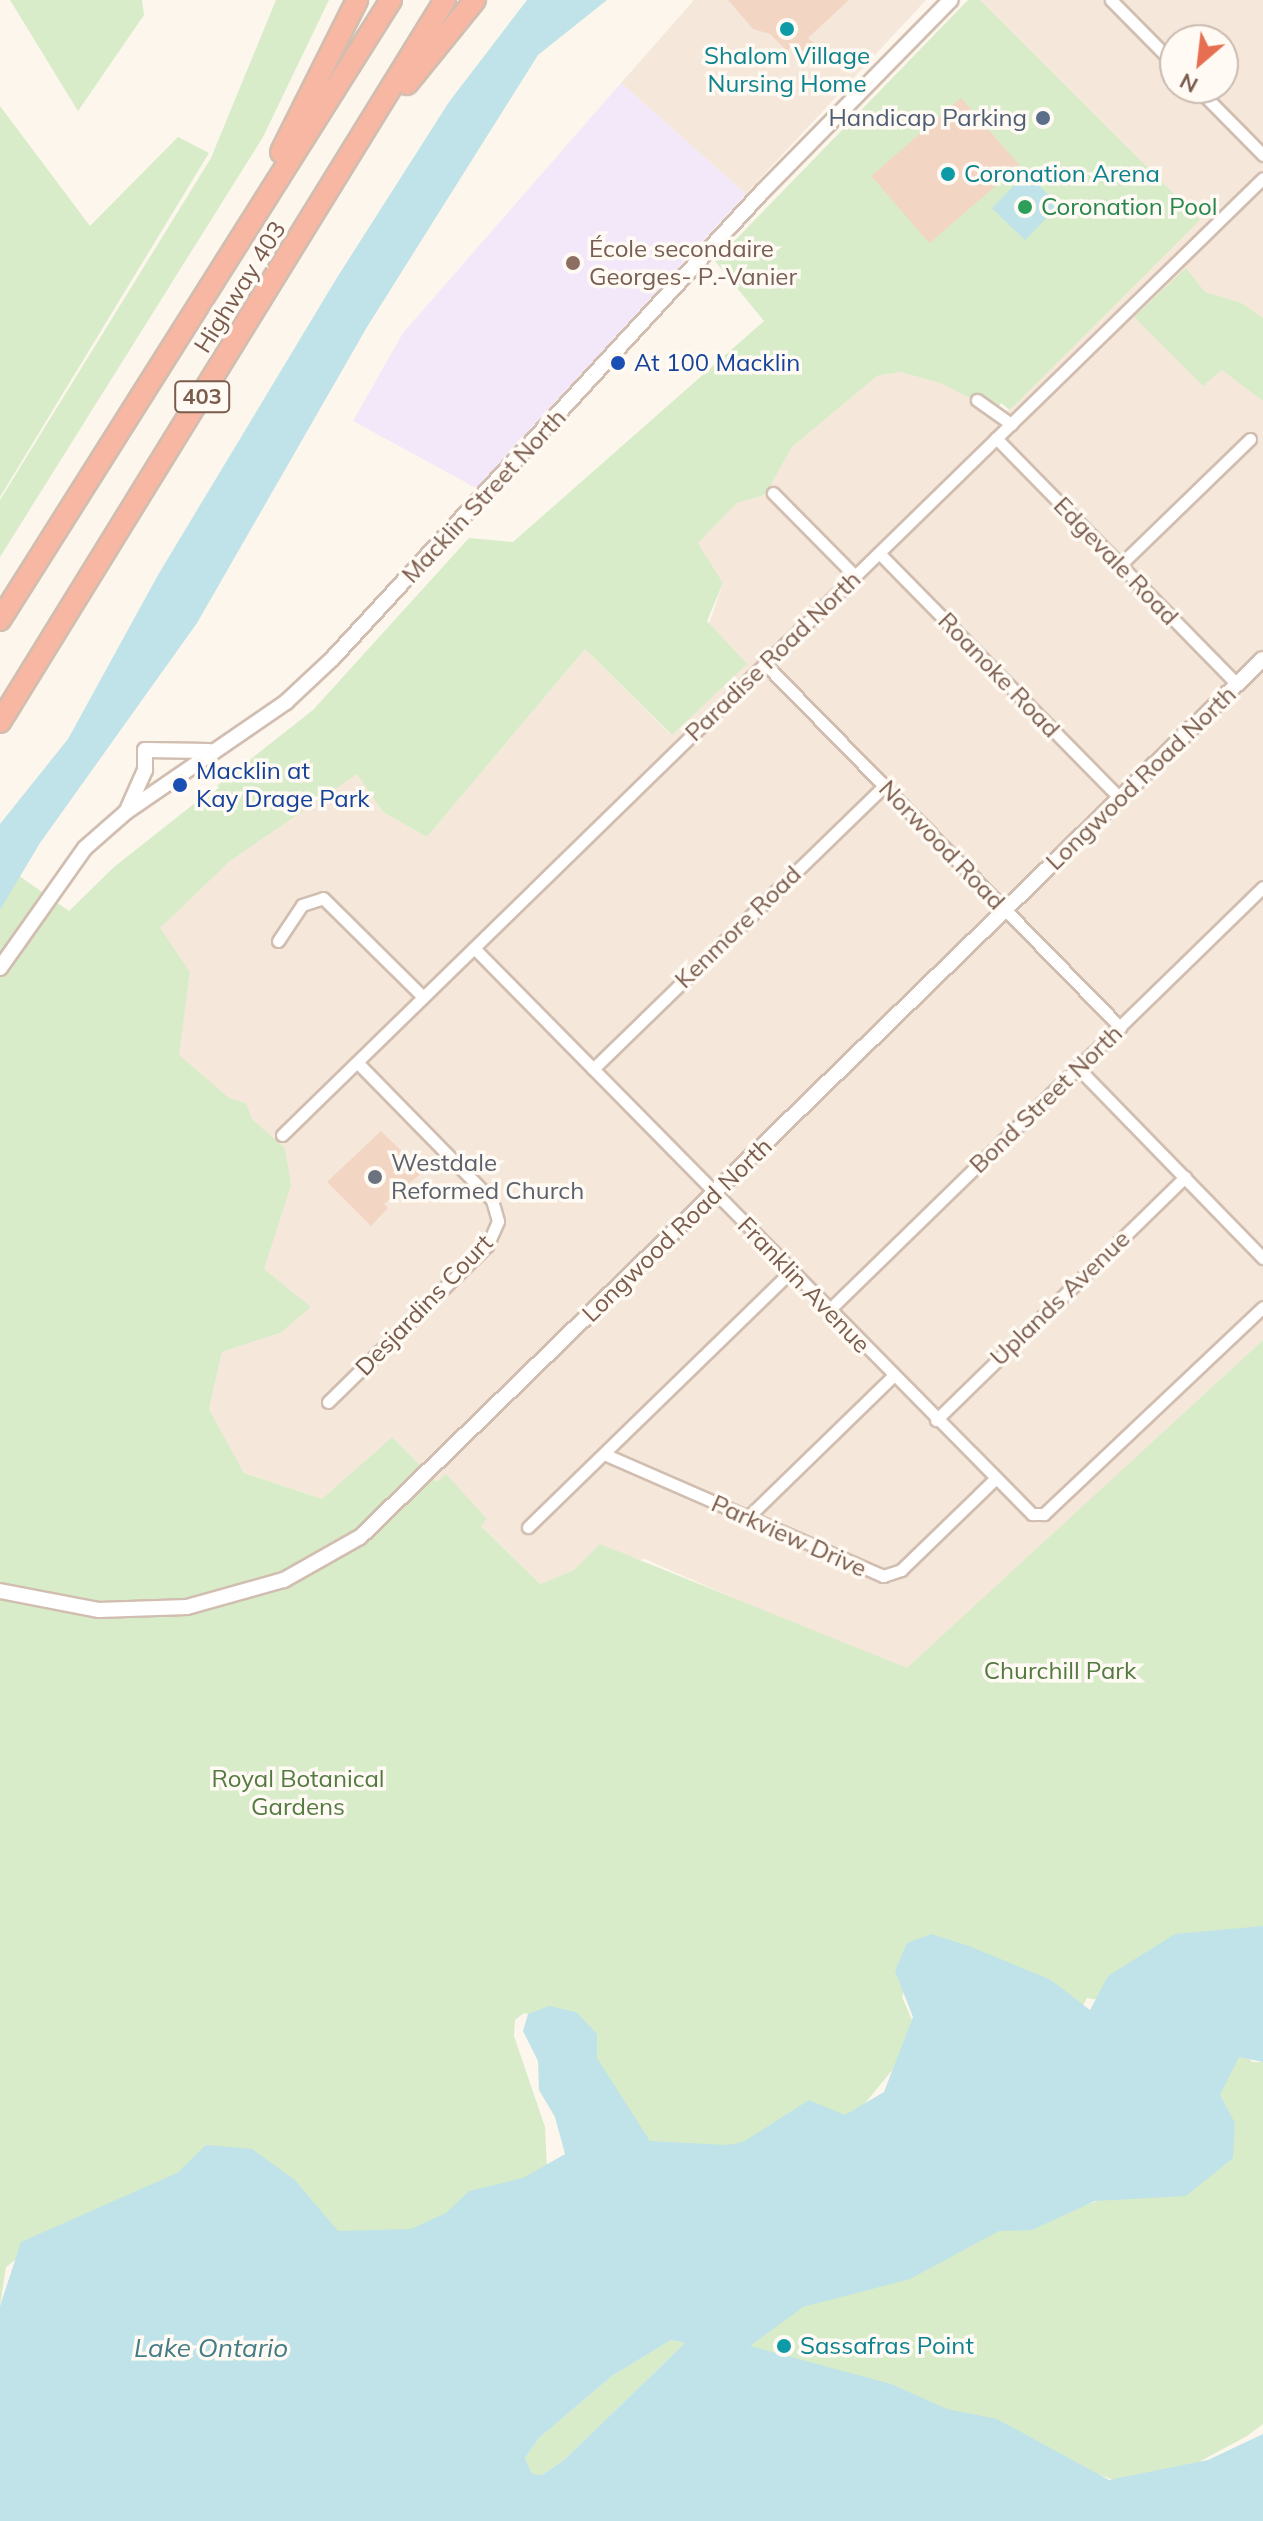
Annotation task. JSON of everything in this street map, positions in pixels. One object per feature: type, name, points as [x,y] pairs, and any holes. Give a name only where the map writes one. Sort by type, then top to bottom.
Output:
[{"type":"highway","points":[[238,238],[357,0]]},
{"type":"highway","name":"Highway 403","points":[[0,620],[238,238],[391,0]]},
{"type":"highway","name":"Highway 403","points":[[0,722],[364,137],[445,0]]},
{"type":"highway","points":[[364,137],[475,0]]},
{"type":"street","name":"Macklin Street North","points":[[0,968],[76,859],[126,812],[286,702],[333,658],[762,192],[951,0]]},
{"type":"street","points":[[1111,0],[1159,49]]},
{"type":"street","points":[[1213,104],[1263,155]]},
{"type":"street","name":"Paradise Road North","points":[[282,1135],[1263,178]]},
{"type":"street","points":[[977,400],[1011,424]]},
{"type":"street","name":"Edgevale Road","points":[[996,438],[1237,684]]},
{"type":"street","points":[[1120,565],[1250,439]]},
{"type":"street","points":[[773,493],[855,576]]},
{"type":"street","name":"Roanoke Road","points":[[879,553],[1120,798]]},
{"type":"street","name":"Longwood Road North","points":[[0,1591],[99,1610],[157,1611],[246,1594],[324,1560],[391,1509],[1263,659]]},
{"type":"street","name":"Norwood Road","points":[[765,664],[1120,1027]]},
{"type":"street","points":[[126,812],[145,770],[145,750],[195,754],[220,748]]},
{"type":"street","name":"Kenmore Road","points":[[593,1069],[884,786]]},
{"type":"street","name":"Bond Street North","points":[[829,1310],[1263,887]]},
{"type":"street","points":[[278,941],[302,905],[323,898],[423,997]]},
{"type":"street","name":"Franklin Avenue","points":[[474,948],[994,1480],[1037,1516],[1263,1307]]},
{"type":"street","name":"Desjardins Court","points":[[328,1402],[487,1246],[498,1221],[492,1200],[357,1062]]},
{"type":"street","points":[[1078,1068],[1263,1258]]},
{"type":"street","name":"Uplands Avenue","points":[[936,1420],[1185,1177]]},
{"type":"street","points":[[528,1527],[791,1271]]},
{"type":"street","points":[[748,1517],[893,1376]]},
{"type":"street","name":"Parkview Drive","points":[[604,1454],[889,1575],[994,1480]]},
{"type":"shaded area","points":[[694,0],[926,0],[746,194],[621,83]]},
{"type":"shaded area","points":[[980,0],[1263,0],[1263,1340],[903,1673],[645,1559],[574,1570],[540,1584],[392,1437],[322,1499],[244,1473],[209,1409],[222,1352],[280,1333],[263,1270],[285,1148],[178,1055],[190,973],[159,928],[230,861],[357,773],[383,812],[427,837],[585,649],[671,735],[723,583],[698,543],[737,503],[765,495],[792,447],[877,376],[900,372],[940,383],[996,411],[1010,410],[1199,220]]},
{"type":"shaded area","name":"École secondaire Georges- P.-Vanier","points":[[621,83],[746,194],[476,488],[353,421],[403,333]]},
{"type":"green space","points":[[10,0],[142,0],[144,15],[78,111]]},
{"type":"green space","points":[[276,0],[329,0],[263,137],[0,557],[0,500],[211,158]]},
{"type":"green space","name":"Royal Botanical Gardens","points":[[968,0],[980,0],[1200,220],[1010,410],[1001,403],[996,411],[940,383],[900,372],[877,376],[792,447],[765,495],[737,503],[698,543],[723,583],[707,621],[747,664],[672,735],[585,649],[427,837],[383,812],[357,774],[230,861],[160,928],[190,972],[179,1055],[229,1098],[246,1103],[252,1119],[285,1148],[291,1185],[264,1269],[311,1307],[280,1333],[222,1352],[209,1409],[244,1473],[322,1499],[392,1437],[437,1482],[446,1474],[487,1519],[481,1526],[540,1584],[574,1570],[600,1544],[907,1668],[1263,1340],[1263,1951],[1100,2000],[1087,1998],[1077,2017],[913,1967],[902,1997],[915,2027],[894,2068],[861,2108],[837,2126],[734,2146],[658,2151],[561,2024],[524,2013],[515,2020],[514,2036],[545,2127],[547,2168],[406,2243],[41,2240],[6,2267],[0,2306],[0,910],[18,875],[69,911],[114,867],[313,710],[469,538],[513,542],[764,321],[715,261]]},
{"type":"green space","points":[[0,106],[90,226],[178,137],[209,153],[0,497]]},
{"type":"green space","points":[[1186,268],[1205,292],[1241,303],[1263,318],[1263,401],[1222,370],[1203,386],[1134,317]]},
{"type":"green space","points":[[1241,2050],[1252,2062],[1263,2062],[1263,2424],[1247,2436],[1186,2469],[1120,2482],[741,2354],[776,2295],[939,2238],[1021,2227],[1121,2193],[1188,2194],[1219,2164],[1198,2096]]},
{"type":"green space","points":[[671,2340],[685,2343],[565,2459],[542,2475],[532,2475],[525,2458],[539,2438],[612,2376]]},
{"type":"water","points":[[527,0],[607,0],[538,55],[367,327],[197,623],[40,843],[0,910],[0,824],[68,739],[158,575],[338,276],[449,102]]},
{"type":"water","name":"Coronation Pool","points":[[1026,173],[1059,205],[1025,240],[992,208]]},
{"type":"water","name":"Lake Ontario","points":[[1263,1926],[1263,2062],[1239,2057],[1220,2095],[1235,2123],[1233,2158],[1186,2196],[1095,2201],[1032,2230],[999,2231],[910,2279],[803,2307],[750,2346],[891,2384],[947,2409],[997,2419],[1109,2480],[1208,2460],[1263,2434],[1263,2521],[0,2521],[0,2306],[21,2242],[177,2173],[206,2145],[252,2149],[295,2180],[338,2231],[411,2229],[446,2213],[469,2191],[523,2178],[565,2154],[555,2117],[539,2090],[538,2061],[523,2031],[528,2014],[549,2006],[576,2012],[597,2034],[597,2058],[650,2141],[727,2145],[743,2142],[809,2100],[845,2115],[884,2092],[913,2017],[895,1971],[907,1943],[931,1934],[969,1946],[1051,1980],[1090,2010],[1108,1976],[1175,1934]],"holes":[[[671,2340],[685,2343],[565,2459],[542,2475],[532,2474],[525,2458],[539,2438],[612,2376]]]},
{"type":"building","name":"Shalom Village Nursing Home","points":[[728,0],[849,0],[808,38],[818,47],[805,58],[792,45],[787,51],[770,34],[753,29]]},
{"type":"building","name":"Coronation Arena","points":[[961,98],[1019,165],[930,243],[871,176]]},
{"type":"building","name":"Westdale Reformed Church","points":[[381,1131],[423,1172],[384,1204],[388,1208],[371,1226],[327,1182]]},
{"type":"place","name":"Shalom Village Nursing Home","points":[[787,29]]},
{"type":"place","name":"Handicap Parking","points":[[1043,118]]},
{"type":"place","name":"Coronation Arena","points":[[948,174]]},
{"type":"place","name":"Coronation Pool","points":[[1025,207]]},
{"type":"place","name":"École secondaire Georges- P.-Vanier","points":[[573,263]]},
{"type":"place","name":"At 100 Macklin","points":[[618,363]]},
{"type":"place","name":"Macklin at Kay Drage Park","points":[[180,785]]},
{"type":"place","name":"Westdale Reformed Church","points":[[375,1177]]},
{"type":"place","name":"Sassafras Point","points":[[784,2346]]},
{"type":"park label","name":"Churchill Park","points":[[1060,1671]]}]
